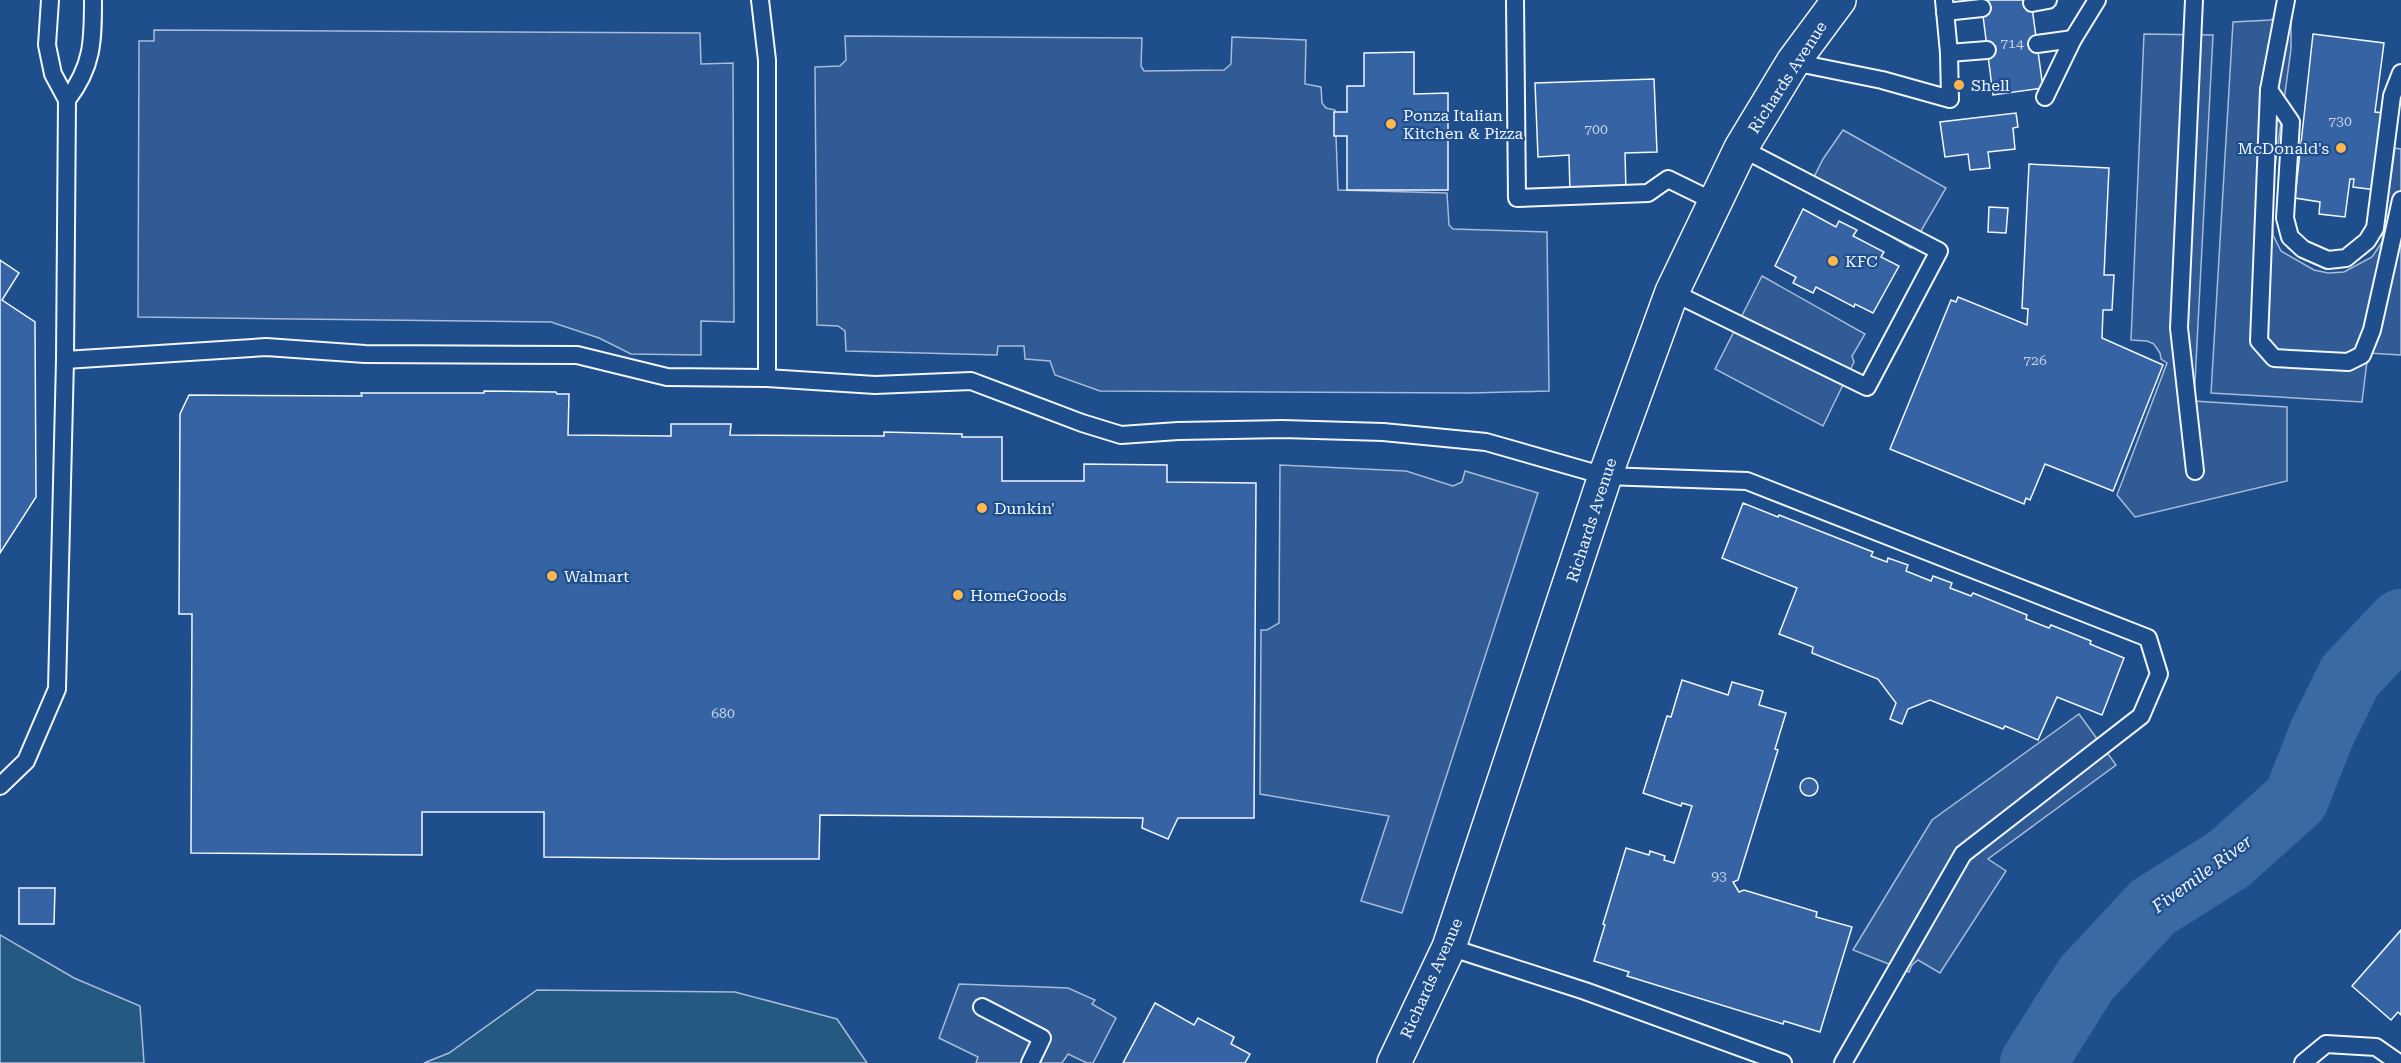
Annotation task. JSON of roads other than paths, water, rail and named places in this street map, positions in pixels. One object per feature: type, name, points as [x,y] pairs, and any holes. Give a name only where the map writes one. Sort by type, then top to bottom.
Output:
[{"type":"street","name":"Richards Avenue","points":[[1394,1063],[1449,947],[1605,476],[1672,292],[1741,148],[1793,62],[1839,0]]},
{"type":"lane","points":[[1,784],[26,761],[57,689],[65,360],[67,100],[53,74],[47,45],[50,0]]},
{"type":"lane","points":[[67,100],[79,84],[88,65],[92,45],[93,0]]},
{"type":"lane","points":[[760,0],[767,60],[767,378]]},
{"type":"lane","points":[[1515,0],[1517,198],[1648,193],[1668,179],[1715,202]]},
{"type":"lane","points":[[2045,97],[2073,39],[2097,0]]},
{"type":"lane","points":[[2194,0],[2179,328],[2195,471]]},
{"type":"lane","points":[[2286,0],[2269,90],[2259,341],[2274,358],[2348,362],[2362,355],[2372,330],[2401,200]]},
{"type":"lane","points":[[1793,62],[1882,80],[1950,99],[1945,6],[1982,8]]},
{"type":"lane","points":[[2037,44],[2073,39]]},
{"type":"lane","points":[[1949,53],[1987,50]]},
{"type":"lane","points":[[2269,90],[2291,122],[2285,218],[2290,237],[2303,249],[2328,260],[2346,258],[2367,241],[2375,228],[2392,96],[2401,73]]},
{"type":"lane","points":[[1672,292],[1868,387],[1939,251],[1741,148]]},
{"type":"lane","points":[[65,360],[266,347],[365,354],[577,355],[667,377],[767,378],[875,385],[971,381],[1082,423],[1121,435],[1178,431],[1258,430],[1383,432],[1486,442],[1605,476],[1747,481],[2148,638],[2159,674],[2141,716],[1963,854],[1843,1063]]},
{"type":"lane","points":[[1449,947],[1586,991],[1783,1063]]},
{"type":"lane","points":[[982,1007],[1042,1038],[1030,1063]]},
{"type":"lane","points":[[2303,1063],[2326,1044],[2376,1047],[2399,1063]]},
{"type":"waterway","name":"Fivemile River","points":[[2033,1063],[2086,979],[2153,907],[2229,859],[2296,799],[2322,733],[2350,676],[2401,622]]},
{"type":"place","name":"Shell","points":[[1959,85]]},
{"type":"place","name":"Ponza Italian Kitchen & Pizza","points":[[1391,124]]},
{"type":"place","name":"McDonald's","points":[[2341,148]]},
{"type":"place","name":"KFC","points":[[1833,261]]},
{"type":"place","name":"Dunkin'","points":[[982,508]]},
{"type":"place","name":"Walmart","points":[[552,576]]},
{"type":"place","name":"HomeGoods","points":[[958,595]]}]
